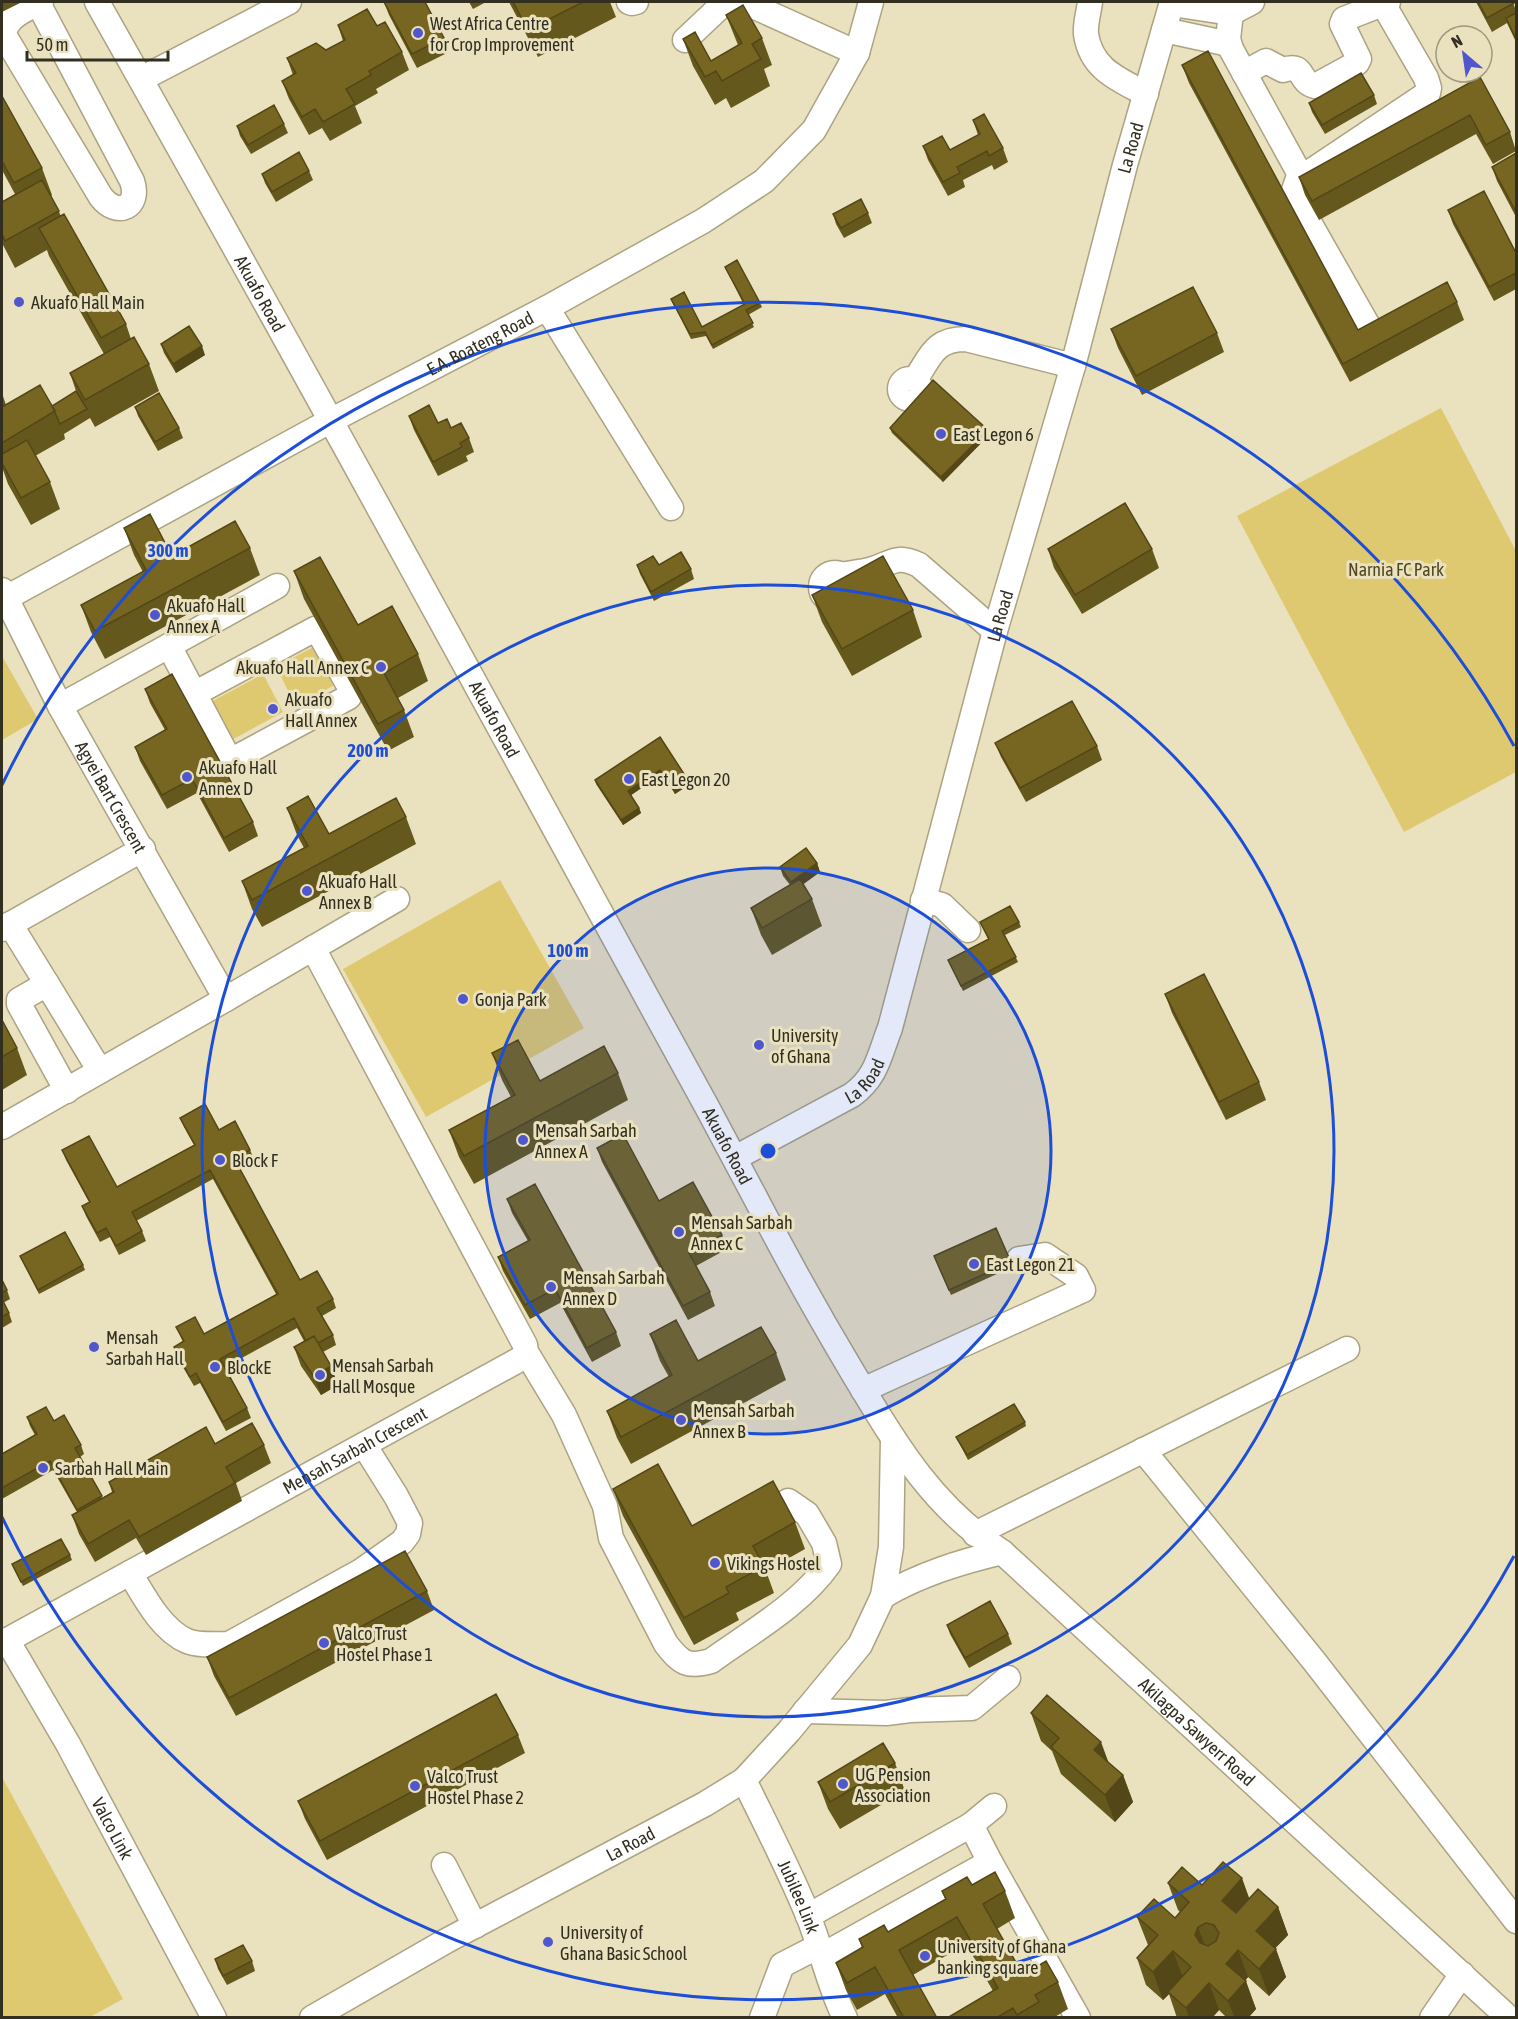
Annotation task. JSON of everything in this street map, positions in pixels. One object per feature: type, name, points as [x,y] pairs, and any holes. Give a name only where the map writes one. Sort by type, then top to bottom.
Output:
[{"type":"street","points":[[39,2],[132,181],[136,191],[134,199],[126,207],[117,209],[107,205],[101,197],[4,35],[5,27],[13,17],[39,2]]},
{"type":"street","name":"Akuafo Road","points":[[97,2],[495,718],[735,1158],[808,1297],[893,1438]]},
{"type":"street","points":[[141,79],[289,2]]},
{"type":"street","points":[[629,2],[636,2]]},
{"type":"street","points":[[685,40],[722,5],[733,2]]},
{"type":"street","points":[[744,2],[857,54]]},
{"type":"street","name":"E.A. Boateng Road","points":[[4,594],[547,308],[703,221],[764,181],[814,130],[857,54],[871,2]]},
{"type":"street","points":[[1090,2],[1086,33],[1094,59],[1112,75],[1146,94]]},
{"type":"street","points":[[1244,73],[1262,62],[1283,70],[1292,66],[1297,68],[1308,84],[1315,86],[1356,63],[1359,59],[1342,24],[1343,21],[1384,2],[1426,78],[1428,93],[1307,174],[1300,173]]},
{"type":"street","points":[[1172,3],[1241,7],[1228,44],[1300,173],[1294,190],[1297,201],[1367,324]]},
{"type":"street","name":"La Road","points":[[735,1158],[852,1095],[866,1085],[890,1028],[995,631],[1073,366],[1125,165],[1172,3]]},
{"type":"street","points":[[1164,30],[1228,44]]},
{"type":"street","points":[[547,308],[671,508]]},
{"type":"street","points":[[915,380],[940,344],[955,339],[966,339],[1073,366]]},
{"type":"street","points":[[842,575],[872,569],[889,561],[906,559],[919,565],[995,631]]},
{"type":"street","points":[[60,706],[277,586]]},
{"type":"street","name":"Agyei Bart Crescent","points":[[4,594],[60,706],[226,999]]},
{"type":"street","points":[[169,646],[194,694],[230,761],[349,697],[352,691],[315,629],[194,694]]},
{"type":"street","points":[[100,1071],[47,984],[6,926],[143,849]]},
{"type":"street","points":[[2,1127],[397,899]]},
{"type":"street","points":[[923,900],[942,905],[968,930]]},
{"type":"street","points":[[313,948],[525,1345],[526,1352],[564,1415],[605,1506],[615,1547],[666,1644],[678,1660],[700,1664],[711,1661],[818,1581],[829,1564],[824,1543],[807,1514],[788,1501]]},
{"type":"street","points":[[47,984],[20,1000],[19,1004],[67,1091]]},
{"type":"street","points":[[44,1048],[75,1031]]},
{"type":"street","points":[[863,1390],[1083,1290],[1076,1276],[1046,1255],[1019,1259]]},
{"type":"street","points":[[975,1534],[1347,1349]]},
{"type":"street","name":"Mensah Sarbah Crescent","points":[[4,1642],[364,1446],[524,1357],[526,1352]]},
{"type":"street","name":"La Road","points":[[312,2018],[475,1926],[705,1804],[744,1780],[860,1645],[883,1596],[891,1546],[893,1438]]},
{"type":"street","name":"Akilagpa Sawyerr Road","points":[[893,1438],[918,1474],[948,1509],[975,1534],[1002,1552],[1509,2018]]},
{"type":"street","points":[[130,1573],[155,1615],[187,1641],[207,1645],[229,1644],[361,1571],[402,1542],[408,1534],[410,1523],[396,1496],[364,1446]]},
{"type":"street","points":[[1143,1450],[1314,1661],[1516,1921]]},
{"type":"street","points":[[883,1596],[905,1583],[934,1571],[966,1560],[1002,1552]]},
{"type":"street","name":"Valco Link","points":[[4,1642],[68,1744],[214,2018]]},
{"type":"street","points":[[805,1711],[886,1713],[972,1708],[1008,1678]]},
{"type":"street","name":"Jubilee Link","points":[[744,1780],[808,1916],[837,2002],[845,2018]]},
{"type":"street","points":[[808,1916],[971,1825],[994,1806]]},
{"type":"street","points":[[971,1825],[1078,2018]]},
{"type":"street","points":[[762,2018],[782,1965],[821,1951],[990,1862]]},
{"type":"street","points":[[444,1865],[475,1926]]},
{"type":"street","points":[[1432,2018],[1462,1974]]},
{"type":"green space","name":"Narnia FC Park","points":[[1441,408],[1516,551],[1516,772],[1404,832],[1237,516]]},
{"type":"green space","points":[[319,644],[340,682],[296,706],[276,667]]},
{"type":"green space","points":[[2,656],[38,719],[2,740]]},
{"type":"green space","points":[[263,674],[283,712],[228,742],[207,704]]},
{"type":"green space","name":"Gonja Park","points":[[500,880],[584,1028],[426,1117],[343,969]]},
{"type":"green space","points":[[2,1777],[123,1999],[90,2017],[2,2017]]},
{"type":"building","points":[[384,2],[425,2],[444,38],[412,54]]},
{"type":"building","points":[[513,2],[583,2],[528,30]]},
{"type":"building","points":[[1478,2],[1513,2],[1514,3],[1487,18]]},
{"type":"building","points":[[743,5],[762,38],[752,44],[761,59],[722,81],[716,71],[705,77],[683,39],[695,32],[711,61],[742,43],[726,15]]},
{"type":"building","points":[[367,9],[377,26],[385,22],[402,52],[369,71],[371,75],[346,89],[355,104],[323,122],[315,109],[302,117],[282,81],[296,73],[287,58],[316,43],[326,50],[345,40],[338,25]]},
{"type":"building","points":[[1516,13],[1516,39],[1506,18]]},
{"type":"building","points":[[1208,51],[1358,330],[1447,282],[1457,302],[1343,364],[1182,65]]},
{"type":"building","points":[[1361,73],[1374,95],[1322,125],[1309,103]]},
{"type":"building","points":[[1467,84],[1484,84],[1510,132],[1486,145],[1470,115],[1312,201],[1299,177]]},
{"type":"building","points":[[2,96],[42,168],[14,183],[2,161]]},
{"type":"building","points":[[274,105],[284,124],[248,145],[237,126]]},
{"type":"building","points":[[984,114],[1003,148],[989,156],[987,151],[957,167],[960,173],[943,182],[923,146],[942,136],[950,150],[980,134],[973,120]]},
{"type":"building","points":[[299,152],[309,171],[272,192],[262,174]]},
{"type":"building","points":[[1516,153],[1516,212],[1492,167]]},
{"type":"building","points":[[42,180],[59,211],[5,241],[2,234],[2,202]]},
{"type":"building","points":[[1484,191],[1516,253],[1516,273],[1489,287],[1448,210]]},
{"type":"building","points":[[861,199],[868,213],[841,228],[833,214]]},
{"type":"building","points":[[64,214],[126,324],[101,338],[39,228]]},
{"type":"building","points":[[737,260],[760,303],[746,310],[753,323],[712,345],[705,332],[690,334],[671,299],[684,292],[702,327],[745,304],[725,267]]},
{"type":"building","points":[[1193,287],[1217,333],[1136,376],[1111,329]]},
{"type":"building","points":[[189,326],[202,346],[173,364],[161,344]]},
{"type":"building","points":[[134,337],[149,364],[85,400],[70,373]]},
{"type":"building","name":"East Legon 6","points":[[933,380],[988,430],[941,477],[890,428]]},
{"type":"building","points":[[40,385],[55,411],[2,443],[2,407]]},
{"type":"building","points":[[76,391],[87,409],[60,424],[52,406]]},
{"type":"building","points":[[159,393],[179,428],[155,442],[135,407]]},
{"type":"building","points":[[429,405],[438,423],[447,419],[451,428],[461,423],[469,438],[460,443],[462,447],[433,462],[409,416]]},
{"type":"building","points":[[27,440],[50,482],[21,498],[2,463],[2,454]]},
{"type":"building","points":[[1125,503],[1152,549],[1075,595],[1048,549]]},
{"type":"building","points":[[150,514],[172,556],[235,521],[250,548],[95,631],[81,605],[146,570],[124,528]]},
{"type":"building","points":[[681,552],[691,569],[651,592],[637,565],[653,556],[659,565]]},
{"type":"building","points":[[883,556],[913,610],[842,649],[812,595]]},
{"type":"building","name":"Akuafo Hall Annex C","points":[[320,557],[358,625],[392,606],[418,654],[384,673],[404,710],[378,724],[294,571]]},
{"type":"building","name":"Akuafo Hall Annex D","points":[[172,674],[253,822],[224,838],[192,779],[162,795],[135,747],[167,729],[145,689]]},
{"type":"building","points":[[1072,701],[1097,746],[1020,788],[995,743]]},
{"type":"building","name":"East Legon 20","points":[[660,737],[688,780],[673,789],[660,770],[628,791],[639,808],[621,820],[595,780]]},
{"type":"building","points":[[308,796],[329,834],[396,798],[406,817],[252,900],[242,881],[308,846],[287,808]]},
{"type":"building","points":[[806,848],[817,863],[791,882],[780,867]]},
{"type":"building","points":[[800,879],[812,899],[762,928],[751,908]]},
{"type":"building","points":[[1010,906],[1019,922],[1002,931],[1016,957],[961,986],[948,960],[989,939],[980,922]]},
{"type":"building","points":[[1204,974],[1259,1082],[1219,1102],[1165,994]]},
{"type":"building","points":[[2,1020],[17,1048],[2,1057]]},
{"type":"building","points":[[518,1040],[540,1081],[604,1046],[618,1073],[464,1156],[449,1130],[515,1095],[492,1053]]},
{"type":"building","points":[[205,1104],[219,1130],[235,1121],[250,1150],[234,1158],[300,1280],[317,1271],[333,1299],[317,1308],[333,1335],[318,1343],[314,1336],[306,1341],[294,1318],[220,1359],[247,1408],[223,1422],[196,1373],[190,1377],[174,1347],[184,1341],[176,1327],[195,1317],[204,1334],[278,1294],[210,1170],[132,1212],[142,1231],[116,1246],[106,1228],[97,1233],[82,1206],[90,1202],[62,1150],[89,1136],[117,1187],[195,1145],[180,1118]]},
{"type":"building","name":"Mensah Sarbah Annex C","points":[[623,1134],[659,1201],[693,1182],[722,1235],[689,1253],[710,1292],[683,1306],[597,1148]]},
{"type":"building","name":"Mensah Sarbah Annex D","points":[[535,1184],[616,1332],[587,1348],[555,1289],[525,1305],[498,1257],[530,1240],[507,1199]]},
{"type":"building","name":"East Legon 21","points":[[996,1228],[1011,1262],[949,1290],[934,1256]]},
{"type":"building","points":[[65,1232],[83,1265],[38,1290],[20,1256]]},
{"type":"building","points":[[2,1280],[7,1290],[2,1293]]},
{"type":"building","points":[[2,1299],[9,1313],[2,1317]]},
{"type":"building","points":[[676,1320],[698,1361],[761,1327],[776,1353],[621,1437],[607,1411],[672,1375],[650,1334]]},
{"type":"building","points":[[314,1336],[331,1366],[314,1377],[294,1347]]},
{"type":"building","points":[[1014,1404],[1025,1422],[967,1455],[956,1437]]},
{"type":"building","name":"Sarbah Hall Main","points":[[46,1407],[54,1421],[64,1415],[81,1445],[75,1448],[102,1496],[77,1510],[50,1461],[2,1488],[2,1454],[37,1434],[27,1417]]},
{"type":"building","points":[[252,1423],[264,1445],[226,1467],[235,1483],[139,1537],[129,1520],[88,1544],[72,1515],[114,1492],[109,1482],[206,1427],[215,1444]]},
{"type":"building","name":"Vikings Hostel","points":[[658,1464],[692,1526],[773,1481],[795,1522],[753,1546],[764,1566],[726,1587],[729,1593],[684,1618],[613,1489]]},
{"type":"building","points":[[61,1539],[70,1555],[21,1582],[12,1564]]},
{"type":"building","points":[[405,1551],[427,1591],[229,1698],[207,1657]]},
{"type":"building","points":[[990,1601],[1008,1634],[965,1658],[947,1625]]},
{"type":"building","points":[[496,1694],[518,1735],[320,1841],[298,1801]]},
{"type":"building","points":[[1047,1695],[1101,1742],[1094,1750],[1123,1775],[1105,1795],[1051,1747],[1059,1738],[1031,1713]]},
{"type":"building","points":[[883,1743],[895,1763],[830,1802],[818,1782]]},
{"type":"building","points":[[1223,1862],[1242,1878],[1222,1901],[1236,1913],[1258,1889],[1278,1907],[1256,1931],[1276,1949],[1259,1969],[1238,1950],[1226,1964],[1246,1981],[1228,2001],[1209,1983],[1186,2008],[1168,1992],[1191,1967],[1173,1951],[1153,1972],[1137,1958],[1158,1935],[1137,1917],[1154,1899],[1175,1918],[1189,1902],[1168,1883],[1182,1867],[1202,1885]],"holes":[[[1206,1923],[1214,1925],[1219,1933],[1216,1941],[1208,1946],[1200,1943],[1195,1935],[1198,1927]]]},
{"type":"building","points":[[995,1872],[1005,1891],[983,1904],[1023,1975],[1046,1961],[1058,1982],[1035,1995],[1039,2002],[1017,2015],[1013,2008],[996,2018],[947,2018],[998,1988],[957,1917],[899,1950],[937,2018],[904,2018],[875,1967],[847,1983],[836,1963],[863,1947],[859,1939],[884,1925],[888,1932],[946,1899],[942,1891],[967,1877],[972,1885]]},
{"type":"building","points":[[243,1945],[252,1961],[223,1976],[215,1959]]},
{"type":"place","name":"West Africa Centre for Crop Improvement","points":[[418,33]]},
{"type":"place","name":"Akuafo Hall Main","points":[[19,302]]},
{"type":"place","name":"East Legon 6","points":[[941,434]]},
{"type":"place","name":"Akuafo Hall Annex A","points":[[155,615]]},
{"type":"place","name":"Akuafo Hall Annex C","points":[[381,667]]},
{"type":"place","name":"Akuafo Hall Annex","points":[[273,709]]},
{"type":"place","name":"Akuafo Hall Annex D","points":[[187,777]]},
{"type":"place","name":"East Legon 20","points":[[629,779]]},
{"type":"place","name":"Akuafo Hall Annex B","points":[[307,891]]},
{"type":"place","name":"Gonja Park","points":[[463,999]]},
{"type":"place","name":"University of Ghana","points":[[759,1045]]},
{"type":"place","name":"Mensah Sarbah Annex A","points":[[523,1140]]},
{"type":"place","name":"Block F","points":[[220,1160]]},
{"type":"place","name":"Mensah Sarbah Annex C","points":[[679,1232]]},
{"type":"place","name":"East Legon 21","points":[[974,1264]]},
{"type":"place","name":"Mensah Sarbah Annex D","points":[[551,1287]]},
{"type":"place","name":"Mensah Sarbah Hall","points":[[94,1347]]},
{"type":"place","name":"BlockE","points":[[215,1367]]},
{"type":"place","name":"Mensah Sarbah Hall Mosque","points":[[320,1375]]},
{"type":"place","name":"Mensah Sarbah Annex B","points":[[681,1420]]},
{"type":"place","name":"Sarbah Hall Main","points":[[43,1468]]},
{"type":"place","name":"Vikings Hostel","points":[[715,1563]]},
{"type":"place","name":"Valco Trust Hostel Phase 1","points":[[324,1643]]},
{"type":"place","name":"UG Pension Association","points":[[843,1784]]},
{"type":"place","name":"Valco Trust Hostel Phase 2","points":[[415,1786]]},
{"type":"place","name":"University of Ghana Basic School","points":[[548,1942]]},
{"type":"place","name":"University of Ghana banking square","points":[[925,1956]]}]
